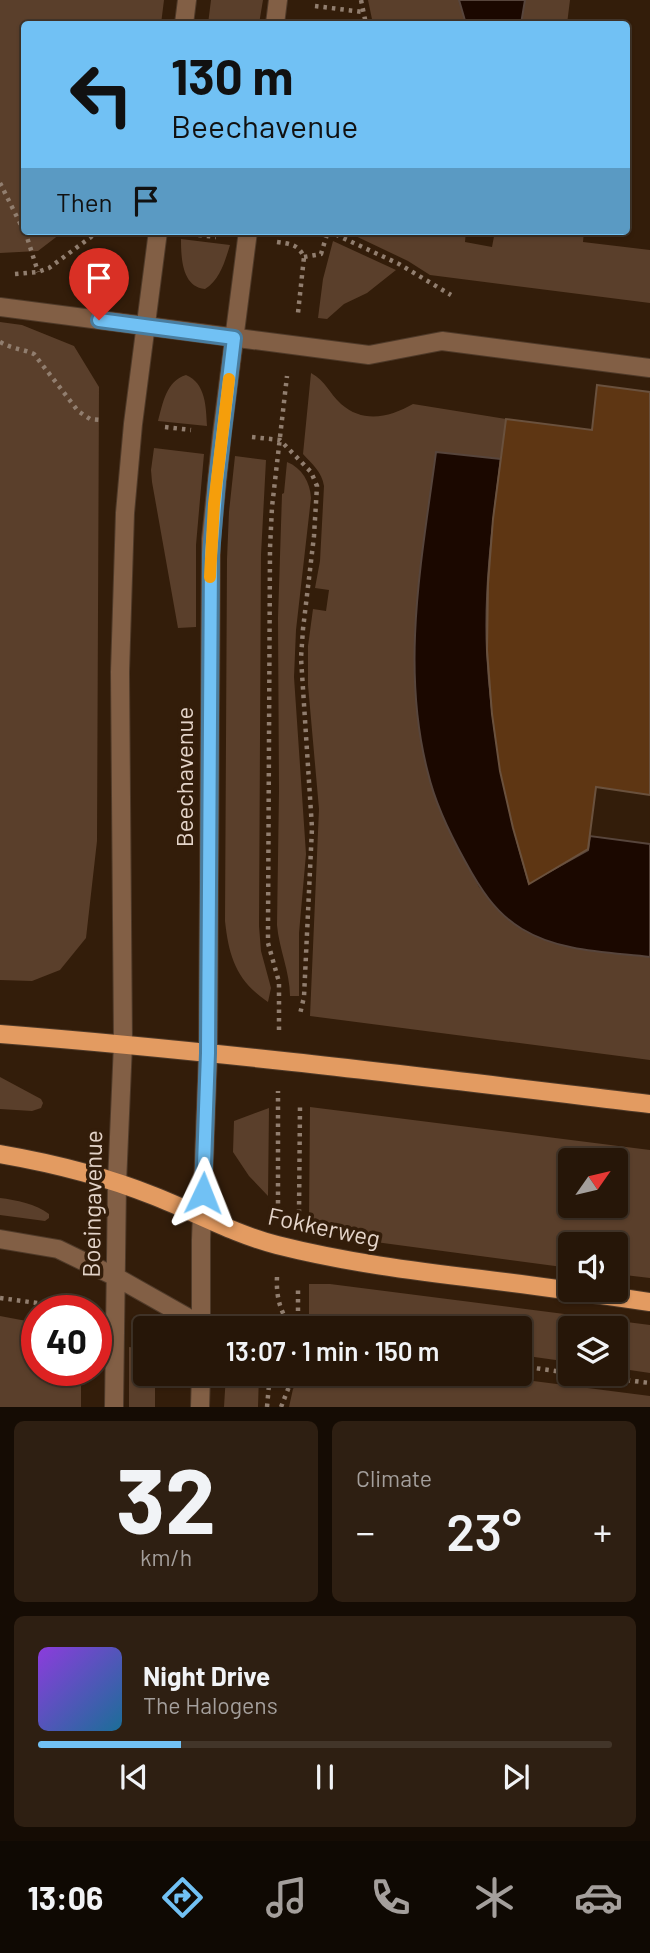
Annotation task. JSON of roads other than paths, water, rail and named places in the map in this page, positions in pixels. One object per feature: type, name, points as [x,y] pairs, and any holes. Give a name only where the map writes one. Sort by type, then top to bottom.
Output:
[{"type":"main road","points":[[0,1034],[278,1060],[650,1104]]},
{"type":"main road","name":"Fokkerweg","points":[[0,1154],[117,1183],[263,1241],[338,1259],[650,1302]]},
{"type":"street","points":[[184,21],[187,0]]},
{"type":"street","points":[[275,21],[278,0]]},
{"type":"street","points":[[122,1044],[121,672],[124,534],[133,424],[157,235]]},
{"type":"street","name":"Beechavenue","points":[[202,1217],[208,1053],[211,550],[220,445],[247,235]]},
{"type":"street","points":[[0,307],[369,355],[442,341],[650,368]]},
{"type":"street","name":"Boeingavenue","points":[[114,1407],[122,1044]]},
{"type":"street","points":[[201,1316],[202,1217]]},
{"type":"street","points":[[0,1239],[58,1248],[116,1277],[182,1316]]},
{"type":"street","points":[[200,1407],[201,1386]]}]
